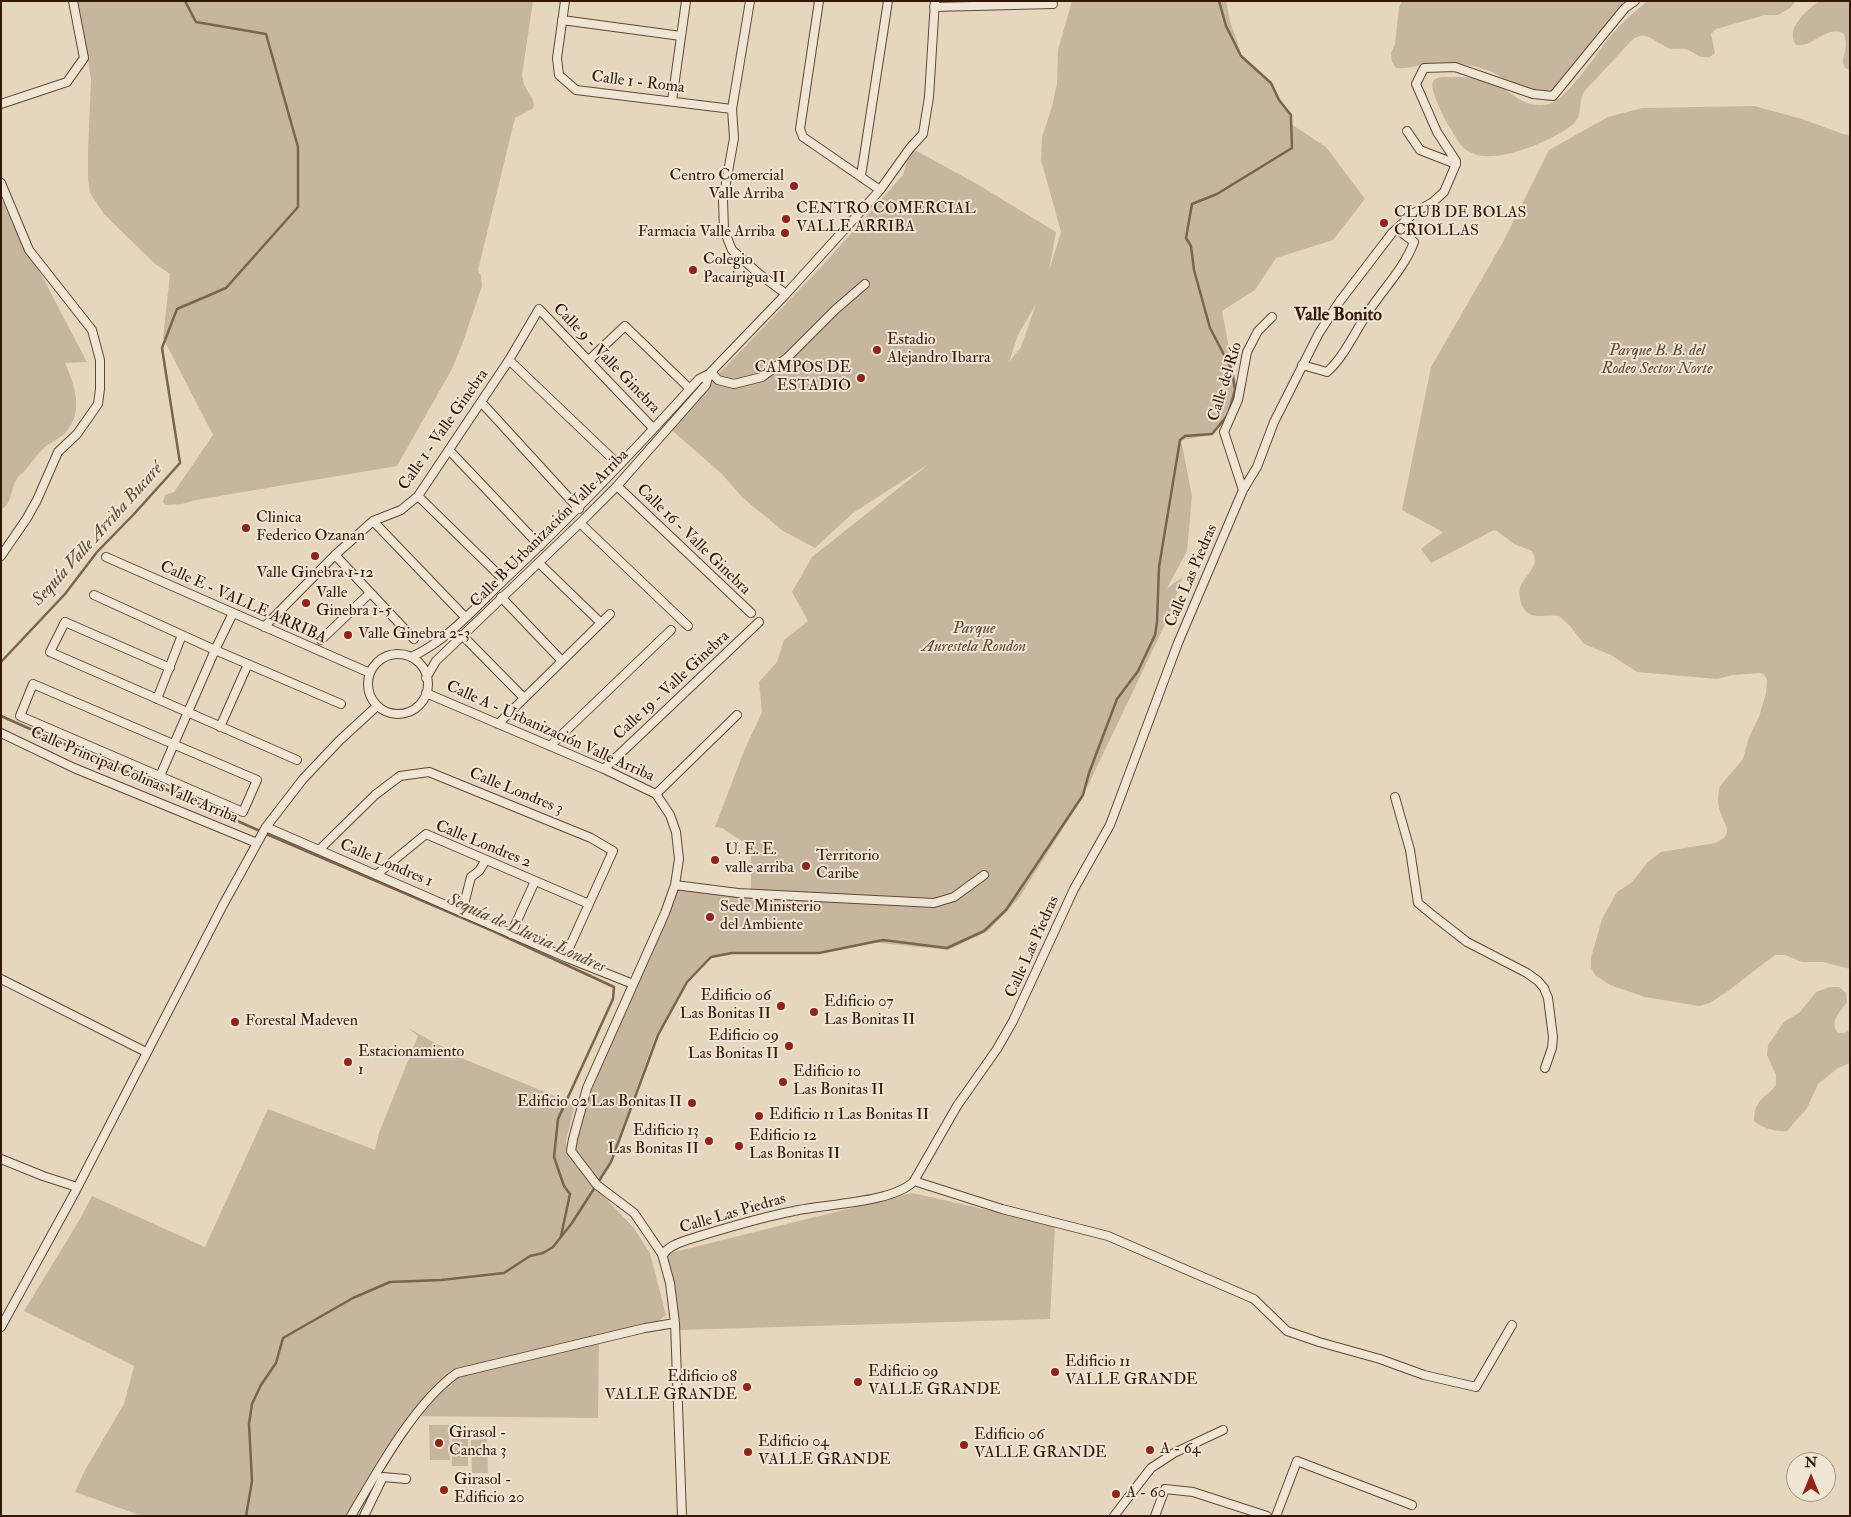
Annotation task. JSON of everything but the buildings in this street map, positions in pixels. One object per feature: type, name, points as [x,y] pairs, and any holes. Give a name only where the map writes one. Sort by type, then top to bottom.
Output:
[{"type":"street","points":[[1,104],[67,82],[84,58],[73,1]]},
{"type":"street","name":"Calle 1 - Roma","points":[[565,1],[557,58],[559,75],[576,90],[732,109]]},
{"type":"street","points":[[672,101],[686,1]]},
{"type":"street","points":[[750,1],[732,109],[734,138],[723,200],[724,230],[732,250],[786,294]]},
{"type":"street","points":[[819,1],[800,129],[803,137],[880,190]]},
{"type":"street","points":[[861,176],[888,1]]},
{"type":"street","points":[[1456,164],[1456,160],[1437,132],[1416,84],[1424,68],[1455,67],[1533,94],[1553,96],[1625,8],[1635,1]]},
{"type":"street","points":[[934,4],[1053,4]]},
{"type":"street","name":"Calle B Urbanización Valle Arriba","points":[[411,658],[427,650],[466,617],[579,509],[690,388],[699,379],[710,373],[786,294],[880,190],[910,148],[923,134],[929,97],[934,4]]},
{"type":"street","points":[[562,20],[681,36]]},
{"type":"street","points":[[1407,131],[1420,150],[1456,164]]},
{"type":"street","name":"Calle Las Piedras","points":[[663,1255],[664,1252],[675,1244],[687,1240],[795,1210],[879,1198],[908,1188],[914,1181],[957,1106],[997,1049],[1013,1021],[1074,889],[1110,825],[1178,643],[1243,490],[1257,467],[1274,422],[1319,333],[1340,301],[1397,229],[1444,192],[1456,164]]},
{"type":"street","points":[[1,183],[29,250],[92,330],[100,360],[100,389],[98,404],[78,434],[58,452],[37,500],[1,556]]},
{"type":"street","points":[[1302,365],[1327,372],[1337,363],[1367,313],[1409,257],[1414,242],[1397,229]]},
{"type":"street","points":[[710,373],[718,380],[734,384],[762,377],[787,358],[864,284]]},
{"type":"street","name":"Calle 1 - Valle Ginebra","points":[[264,627],[335,555],[373,521],[402,510],[418,496],[509,360],[539,309]]},
{"type":"street","name":"Calle 9 - Valle Ginebra","points":[[539,309],[653,428]]},
{"type":"street","name":"Calle del Río","points":[[1243,490],[1224,432],[1238,400],[1247,352],[1258,331],[1272,317]]},
{"type":"street","points":[[589,360],[625,326],[690,388]]},
{"type":"street","points":[[509,360],[619,465]]},
{"type":"street","name":"Calle B Urbanización Valle Arriba","points":[[426,678],[436,661],[617,486],[706,385],[710,373]]},
{"type":"street","points":[[481,402],[579,509]]},
{"type":"street","points":[[449,450],[540,546]]},
{"type":"street","name":"Calle 16 - Valle Ginebra","points":[[617,486],[750,613]]},
{"type":"street","points":[[418,496],[504,580]]},
{"type":"street","points":[[373,521],[466,617]]},
{"type":"street","points":[[580,523],[688,626]]},
{"type":"street","points":[[335,555],[414,639]]},
{"type":"street","name":"Calle E - VALLE ARRIBA","points":[[106,557],[370,674]]},
{"type":"street","points":[[539,563],[601,623]]},
{"type":"street","points":[[321,640],[370,593]]},
{"type":"street","points":[[94,595],[341,704]]},
{"type":"street","points":[[501,597],[562,661]]},
{"type":"street","points":[[160,776],[233,613]]},
{"type":"street","points":[[498,724],[610,614]]},
{"type":"street","points":[[170,668],[64,622],[50,652],[297,760]]},
{"type":"street","name":"Calle 19 - Valle Ginebra","points":[[604,769],[759,622]]},
{"type":"street","points":[[550,746],[671,630]]},
{"type":"street","points":[[157,699],[182,635]]},
{"type":"street","points":[[462,635],[524,698]]},
{"type":"street","points":[[402,655],[411,658],[422,667],[426,678],[426,693],[422,702],[404,713],[394,714],[385,712],[371,700],[368,681],[370,674],[375,664],[383,658],[402,655]]},
{"type":"street","points":[[220,726],[248,664]]},
{"type":"street","points":[[32,684],[175,744],[257,780],[243,812],[20,716],[32,684]]},
{"type":"street","name":"Calle A - Urbanización Valle Arriba","points":[[426,693],[604,769],[656,794],[670,815],[676,832],[679,858],[675,885],[665,912],[587,1088],[572,1139],[571,1152],[597,1185],[634,1213],[663,1255]]},
{"type":"street","points":[[1,1327],[77,1187],[223,905],[266,827],[303,780],[340,740],[377,706]]},
{"type":"street","points":[[656,794],[737,715]]},
{"type":"street","name":"Calle Principal Colinas Valle Arriba","points":[[1,734],[74,768],[257,843]]},
{"type":"street","name":"Calle Londres 3","points":[[319,850],[375,795],[400,776],[429,772],[591,838],[613,851],[565,957]]},
{"type":"street","points":[[1395,797],[1410,850],[1418,902],[1467,942],[1527,973],[1544,988],[1548,998],[1553,1037],[1552,1048],[1545,1068]]},
{"type":"street","name":"Calle Londres 1","points":[[266,827],[511,934],[633,984]]},
{"type":"street","name":"Calle Londres 2","points":[[376,875],[426,834],[589,904]]},
{"type":"street","points":[[462,912],[471,877],[479,871],[486,860]]},
{"type":"street","points":[[675,885],[738,893],[934,902],[954,897],[984,875]]},
{"type":"street","points":[[511,934],[536,881]]},
{"type":"street","points":[[1,979],[146,1052]]},
{"type":"street","points":[[1,1159],[77,1187]]},
{"type":"street","points":[[914,1181],[1002,1209],[1108,1236],[1254,1299],[1287,1331],[1380,1359],[1424,1375],[1476,1387],[1512,1325]]},
{"type":"street","points":[[663,1255],[670,1283],[675,1323],[682,1516]]},
{"type":"street","points":[[351,1516],[414,1416],[447,1379],[457,1373],[636,1330],[675,1323]]},
{"type":"street","points":[[1114,1516],[1151,1468],[1174,1453],[1223,1430]]},
{"type":"street","points":[[1276,1516],[1298,1461],[1412,1505]]},
{"type":"street","points":[[364,1516],[383,1477],[406,1478]]},
{"type":"street","points":[[1155,1516],[1165,1489],[1193,1492],[1267,1516]]},
{"type":"green space","points":[[78,1],[533,1],[522,75],[524,85],[532,98],[534,106],[515,118],[478,270],[482,286],[452,369],[397,466],[196,500],[182,504],[165,505],[163,502],[165,495],[174,492],[213,435],[163,338],[170,274],[154,263],[104,214],[90,193],[88,149],[91,79]]},
{"type":"green space","name":"Parque Aurestela Rondon","points":[[1072,1],[1226,1],[1230,21],[1241,54],[1271,83],[1279,100],[1291,115],[1291,124],[1326,147],[1365,199],[1333,240],[1276,258],[1255,290],[1222,311],[1237,390],[1229,416],[1211,435],[1181,440],[1192,496],[1187,551],[1167,588],[1183,577],[1168,618],[1081,800],[1019,898],[988,931],[948,950],[871,942],[819,953],[732,952],[710,957],[686,981],[664,1025],[656,1035],[610,1161],[597,1182],[573,1151],[595,1072],[677,888],[751,894],[751,847],[722,828],[715,827],[744,751],[762,712],[759,682],[777,662],[784,640],[808,621],[792,592],[812,557],[929,464],[853,513],[815,548],[783,531],[743,498],[721,473],[668,427],[822,266],[903,175],[911,148],[977,184],[1056,232],[1049,271],[1061,232],[1041,160],[1042,137],[1052,107],[1057,83],[1058,50]],"holes":[[[1036,304],[1021,347],[1009,362],[1018,335]]]},
{"type":"green space","points":[[1402,1],[1625,1],[1564,80],[1546,95],[1540,95],[1525,91],[1490,71],[1468,65],[1437,62],[1396,68],[1392,62],[1391,53],[1395,44],[1399,7]]},
{"type":"green space","points":[[1648,1],[1796,1],[1790,8],[1778,15],[1765,15],[1716,29],[1711,34],[1715,53],[1710,57],[1699,56],[1685,49],[1668,48],[1649,37],[1641,36],[1636,38],[1585,90],[1578,118],[1572,125],[1551,138],[1524,150],[1495,156],[1482,156],[1468,151],[1459,142],[1437,102],[1432,85],[1434,80],[1446,77],[1481,79],[1492,82],[1526,103],[1549,104],[1564,94],[1613,33]]},
{"type":"green space","points":[[1819,1],[1850,1],[1850,70],[1845,68],[1843,60],[1846,44],[1843,33],[1830,32],[1802,45],[1796,45],[1793,39],[1793,32],[1799,20]]},
{"type":"green space","name":"Parque B. B. del Rodeo Sector Norte","points":[[1754,106],[1850,135],[1850,969],[1823,962],[1802,962],[1785,955],[1775,955],[1728,991],[1710,1003],[1699,1006],[1645,997],[1610,985],[1596,976],[1591,968],[1591,958],[1602,919],[1617,892],[1632,882],[1649,861],[1661,852],[1715,843],[1721,840],[1727,833],[1718,805],[1720,786],[1743,759],[1749,737],[1759,717],[1766,693],[1767,679],[1760,673],[1733,675],[1717,679],[1637,672],[1611,655],[1584,644],[1570,626],[1559,616],[1534,616],[1525,610],[1520,598],[1520,589],[1534,565],[1535,561],[1532,551],[1514,544],[1494,530],[1431,563],[1421,549],[1443,532],[1402,510],[1431,367],[1503,242],[1549,150],[1608,117],[1642,108]]},
{"type":"green space","points":[[1,198],[87,362],[65,363],[76,398],[75,416],[72,424],[64,434],[46,446],[18,477],[8,503],[1,510]]},
{"type":"green space","points":[[1830,987],[1839,987],[1846,993],[1847,1002],[1837,1016],[1835,1028],[1840,1033],[1850,1030],[1850,1063],[1838,1068],[1818,1084],[1807,1108],[1787,1131],[1765,1128],[1754,1121],[1754,1114],[1761,1100],[1776,1085],[1776,1075],[1767,1055],[1768,1045],[1784,1022],[1800,1012],[1816,992]]},
{"type":"green space","points":[[408,1028],[466,1060],[575,1104],[566,1141],[567,1153],[593,1185],[634,1228],[650,1253],[666,1315],[651,1327],[599,1339],[598,1418],[414,1416],[354,1516],[142,1516],[75,1492],[85,1470],[124,1404],[134,1366],[24,1311],[92,1196],[205,1247],[268,1109],[375,1150],[379,1133],[418,1036]]},
{"type":"green space","points":[[912,1193],[1055,1225],[1050,1319],[680,1330],[666,1254]]},
{"type":"green space","name":"Girasol - Cancha 3","points":[[429,1425],[449,1425],[450,1460],[430,1460]]},
{"type":"green space","points":[[452,1437],[468,1437],[468,1466],[452,1466]]},
{"type":"green space","points":[[487,1439],[488,1473],[472,1473],[471,1440]]},
{"type":"waterway","name":"Sequía Valle Arriba Bucaré","points":[[1,662],[65,594],[97,552],[180,463],[162,348],[177,309],[226,288],[298,207],[298,147],[266,34],[196,22],[185,1]]},
{"type":"waterway","points":[[1219,1],[1226,26],[1241,56],[1271,83],[1279,100],[1291,115],[1292,148],[1217,194],[1192,204],[1186,238],[1191,246],[1194,270],[1210,328],[1232,370],[1235,390],[1229,411]]},
{"type":"waterway","points":[[246,1516],[252,1481],[249,1424],[252,1404],[261,1385],[276,1363],[283,1338],[353,1298],[390,1282],[441,1280],[504,1273],[530,1256],[543,1253],[553,1247],[572,1223],[611,1162],[658,1035],[687,982],[711,957],[732,953],[819,953],[883,940],[947,948],[984,931],[1006,910],[1083,795],[1089,773],[1117,699],[1138,671],[1155,635],[1159,567],[1180,440],[1185,436],[1212,434],[1227,416]]},
{"type":"waterway","name":"Sequía Valle Arriba Bucaré","points":[[1,716],[260,831]]},
{"type":"waterway","name":"Sequía de Lluvia Londres","points":[[264,833],[493,931],[614,987],[613,999],[558,1119],[554,1157],[564,1186],[570,1194],[561,1236]]},
{"type":"place","name":"Centro Comercial Valle Arriba","points":[[794,186]]},
{"type":"place","name":"CENTRO COMERCIAL VALLE ARRIBA","points":[[786,219]]},
{"type":"place","name":"CLUB DE BOLAS CRIOLLAS","points":[[1384,223]]},
{"type":"place","name":"Farmacia Valle Arriba","points":[[785,233]]},
{"type":"place","name":"Colegio Pacairigua II","points":[[693,270]]},
{"type":"place","name":"Estadio Alejandro Ibarra","points":[[877,350]]},
{"type":"place","name":"CAMPOS DE ESTADIO","points":[[861,378]]},
{"type":"place","name":"Clinica Federico Ozanan","points":[[246,528]]},
{"type":"place","name":"Valle Ginebra 1-12","points":[[315,556]]},
{"type":"place","name":"Valle Ginebra 1-5","points":[[306,603]]},
{"type":"place","name":"Valle Ginebra 2-3","points":[[348,635]]},
{"type":"place","name":"U. E. E. valle arriba","points":[[715,860]]},
{"type":"place","name":"Territorio Caribe","points":[[806,866]]},
{"type":"place","name":"Sede Ministerio del Ambiente","points":[[710,917]]},
{"type":"place","name":"Edificio 06 Las Bonitas II","points":[[781,1006]]},
{"type":"place","name":"Edificio 07 Las Bonitas II","points":[[814,1012]]},
{"type":"place","name":"Forestal Madeven","points":[[235,1022]]},
{"type":"place","name":"Edificio 09 Las Bonitas II","points":[[789,1046]]},
{"type":"place","name":"Estacionamiento 1","points":[[348,1062]]},
{"type":"place","name":"Edificio 10 Las Bonitas II","points":[[783,1082]]},
{"type":"place","name":"Edificio 02 Las Bonitas II","points":[[692,1103]]},
{"type":"place","name":"Edificio 11 Las Bonitas II","points":[[759,1116]]},
{"type":"place","name":"Edificio 13 Las Bonitas II","points":[[709,1141]]},
{"type":"place","name":"Edificio 12 Las Bonitas II","points":[[739,1146]]},
{"type":"place","name":"Edificio 11 VALLE GRANDE","points":[[1055,1372]]},
{"type":"place","name":"Edificio 09 VALLE GRANDE","points":[[858,1382]]},
{"type":"place","name":"Edificio 08 VALLE GRANDE","points":[[747,1387]]},
{"type":"place","name":"Girasol - Cancha 3","points":[[439,1443]]},
{"type":"place","name":"Edificio 06 VALLE GRANDE","points":[[964,1445]]},
{"type":"place","name":"A - 64","points":[[1150,1450]]},
{"type":"place","name":"Edificio 04 VALLE GRANDE","points":[[748,1452]]},
{"type":"place","name":"Girasol - Edificio 20","points":[[444,1490]]},
{"type":"place","name":"A - 60","points":[[1116,1494]]},
{"type":"district","name":"Valle Bonito","points":[[1338,316]]}]
